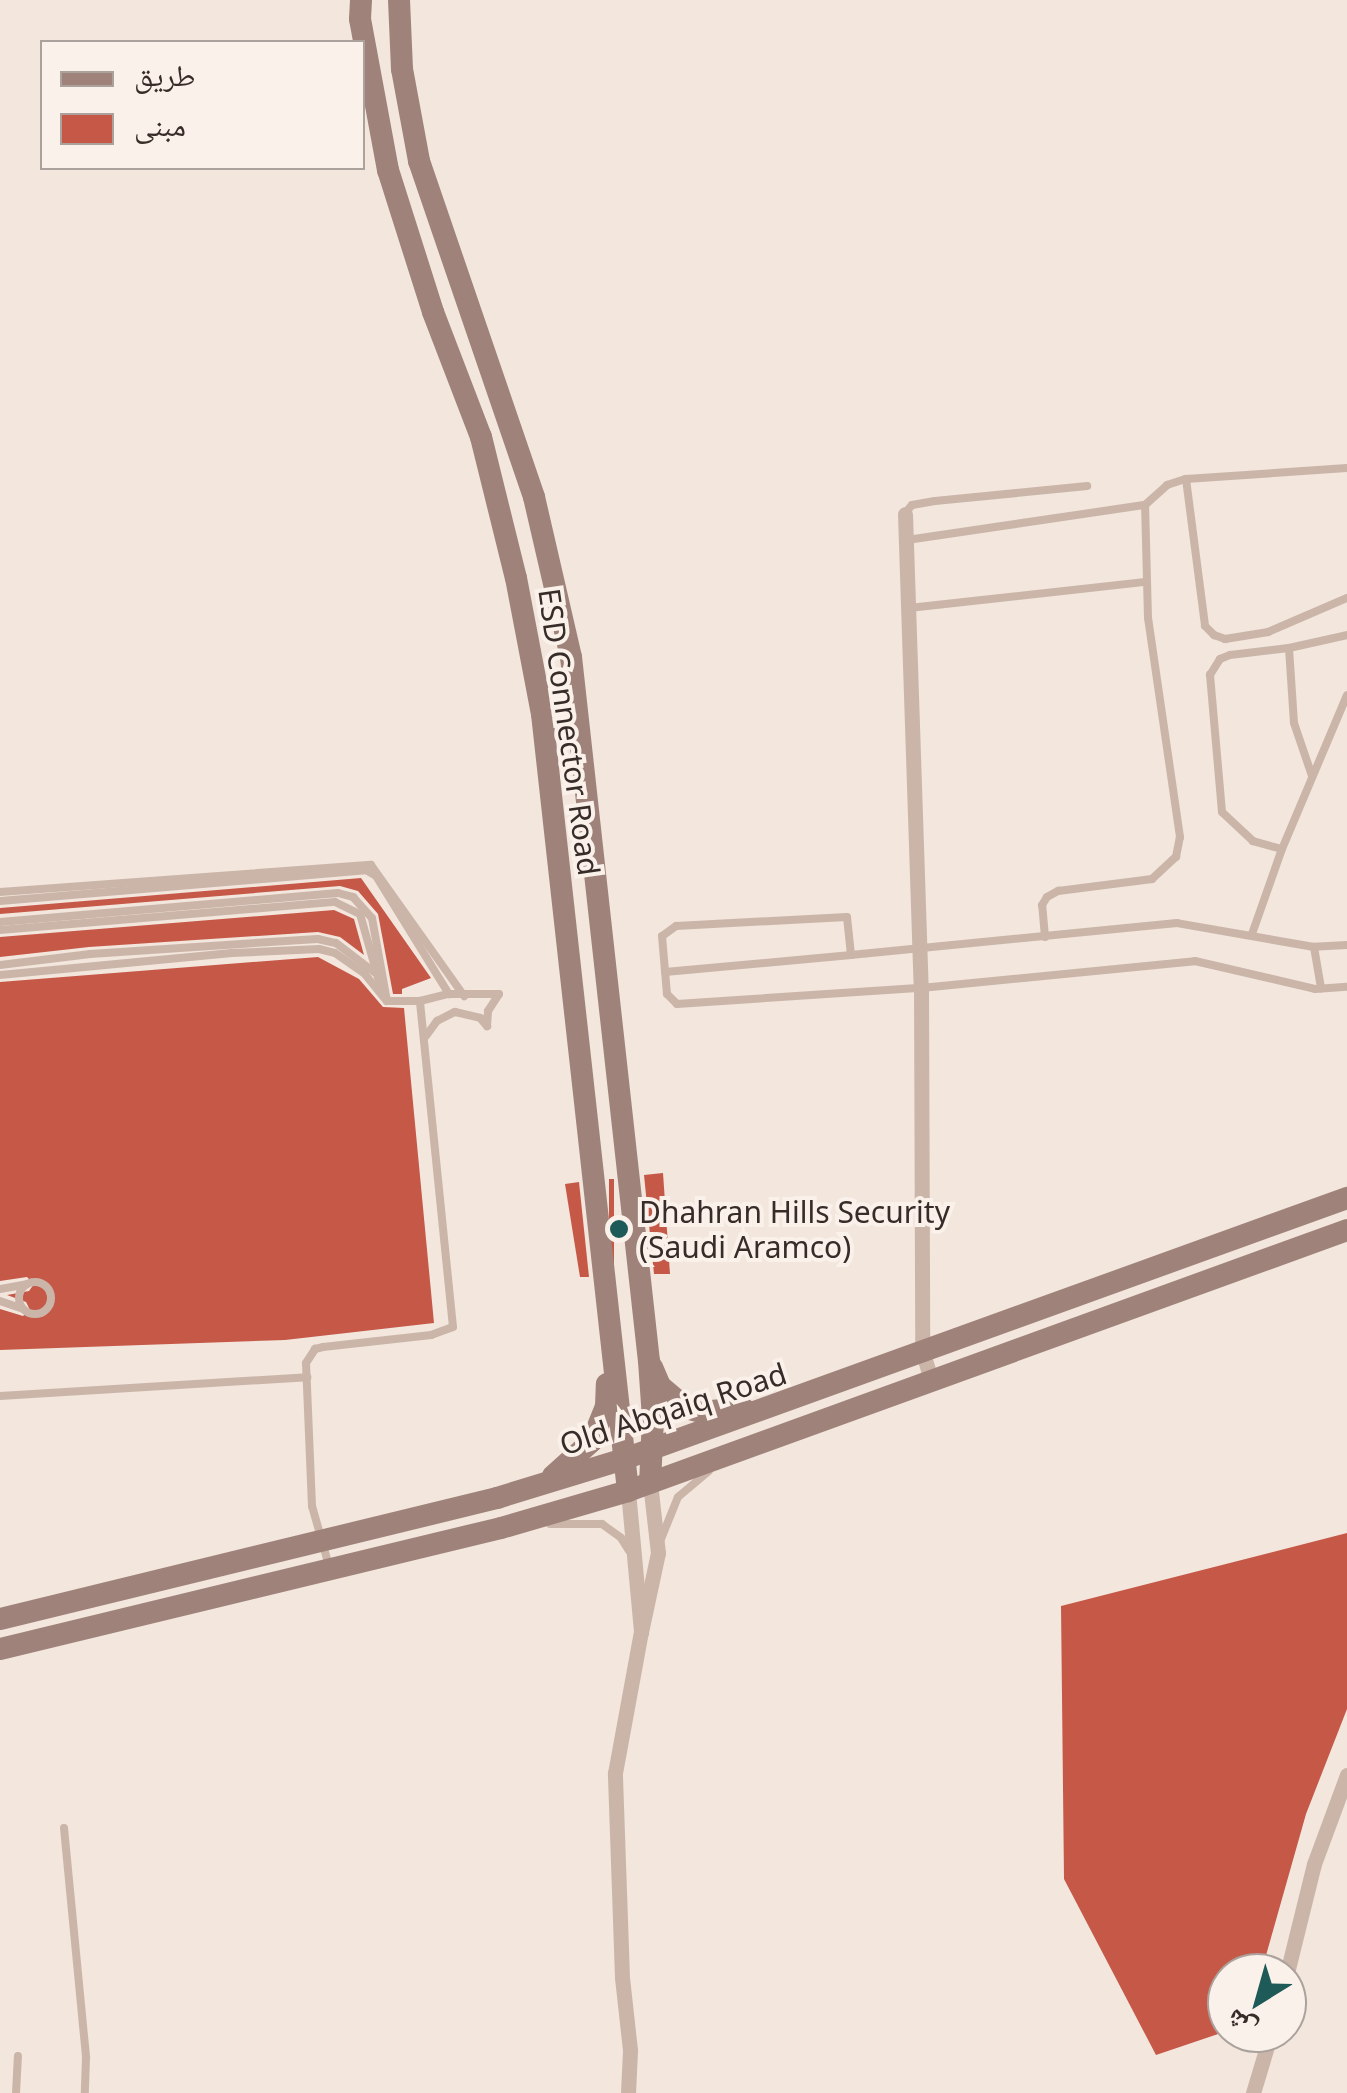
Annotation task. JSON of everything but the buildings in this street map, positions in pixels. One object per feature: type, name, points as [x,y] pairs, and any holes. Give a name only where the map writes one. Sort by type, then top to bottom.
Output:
[{"type":"main road","name":"ESD Connector Road","points":[[361,0],[364,40]]},
{"type":"main road","name":"ESD Connector Road","points":[[399,0],[402,69],[419,160],[534,496],[571,657],[649,1361],[651,1450],[639,1487]]},
{"type":"main road","name":"ESD Connector Road","points":[[365,45],[388,170],[434,312],[481,437],[516,578],[542,714],[624,1459],[639,1487]]},
{"type":"main road","points":[[574,1000],[608,997]]},
{"type":"main road","name":"Old Abqaiq Road","points":[[0,1618],[528,1489],[801,1399],[922,1350],[1347,1198]]},
{"type":"main road","name":"Old Abqaiq Road","points":[[0,1649],[501,1528],[639,1487],[1347,1230]]},
{"type":"main road","points":[[528,1489],[556,1474],[592,1441],[606,1407],[610,1330]]},
{"type":"main road","points":[[649,1361],[660,1386],[672,1399],[700,1412],[801,1399]]},
{"type":"street","points":[[905,514],[921,988],[922,1350],[932,1383]]},
{"type":"street","points":[[628,2093],[630,2050],[622,1976],[615,1773],[658,1553],[639,1487]]},
{"type":"street","points":[[639,1487],[635,1564],[641,1632]]},
{"type":"street","points":[[1292,1953],[1314,1864],[1347,1775]]},
{"type":"street","points":[[1253,2093],[1265,2053]]},
{"type":"lane","points":[[907,540],[1145,505],[1167,485],[1186,478],[1347,468]]},
{"type":"lane","points":[[1186,478],[1205,626],[1214,636],[1242,638],[1268,632],[1347,598]]},
{"type":"lane","points":[[905,514],[912,505],[935,501],[1087,486]]},
{"type":"lane","points":[[1044,937],[1042,906],[1047,897],[1058,891],[1152,879],[1176,857],[1180,838],[1146,582],[1145,505]]},
{"type":"lane","points":[[909,608],[1146,582]]},
{"type":"lane","points":[[1282,849],[1252,841],[1230,825],[1222,812],[1209,684],[1220,658],[1347,634]]},
{"type":"lane","points":[[1289,648],[1294,723],[1312,778]]},
{"type":"lane","points":[[1252,934],[1282,849],[1347,695]]},
{"type":"lane","points":[[0,892],[371,865],[464,996]]},
{"type":"lane","points":[[0,901],[366,870],[376,876],[449,994]]},
{"type":"lane","points":[[0,922],[338,893],[353,897],[372,918],[386,1001]]},
{"type":"lane","points":[[0,930],[335,902],[360,914],[374,972],[386,1001]]},
{"type":"lane","points":[[851,955],[847,917],[676,926],[662,936],[667,994],[677,1004],[921,988],[1194,961],[1321,988],[1347,986]]},
{"type":"lane","points":[[665,972],[1177,923],[1314,947],[1347,945]]},
{"type":"lane","points":[[0,966],[90,954],[318,939],[336,943],[374,972]]},
{"type":"lane","points":[[1314,947],[1321,988]]},
{"type":"lane","points":[[0,975],[232,953],[319,950],[335,953],[364,973],[386,1001]]},
{"type":"lane","points":[[386,1001],[420,1001],[449,994],[499,994],[488,1011],[486,1026],[474,1016],[446,1014],[424,1040]]},
{"type":"lane","points":[[330,1570],[312,1506],[306,1363],[315,1349],[447,1332],[452,1327],[420,1001]]},
{"type":"lane","points":[[23,1309],[18,1302],[27,1284]]},
{"type":"lane","points":[[0,1289],[27,1284],[47,1288],[51,1301],[36,1314],[0,1301]]},
{"type":"lane","points":[[0,1396],[307,1377]]},
{"type":"lane","points":[[658,1553],[665,1520],[678,1498],[729,1455]]},
{"type":"lane","points":[[501,1528],[589,1520],[621,1538],[635,1564]]},
{"type":"lane","points":[[64,1828],[86,2058],[85,2093]]},
{"type":"lane","points":[[16,2093],[18,2056]]},
{"type":"place","name":"Dhahran Hills Security (Saudi Aramco)","points":[[619,1229]]}]
